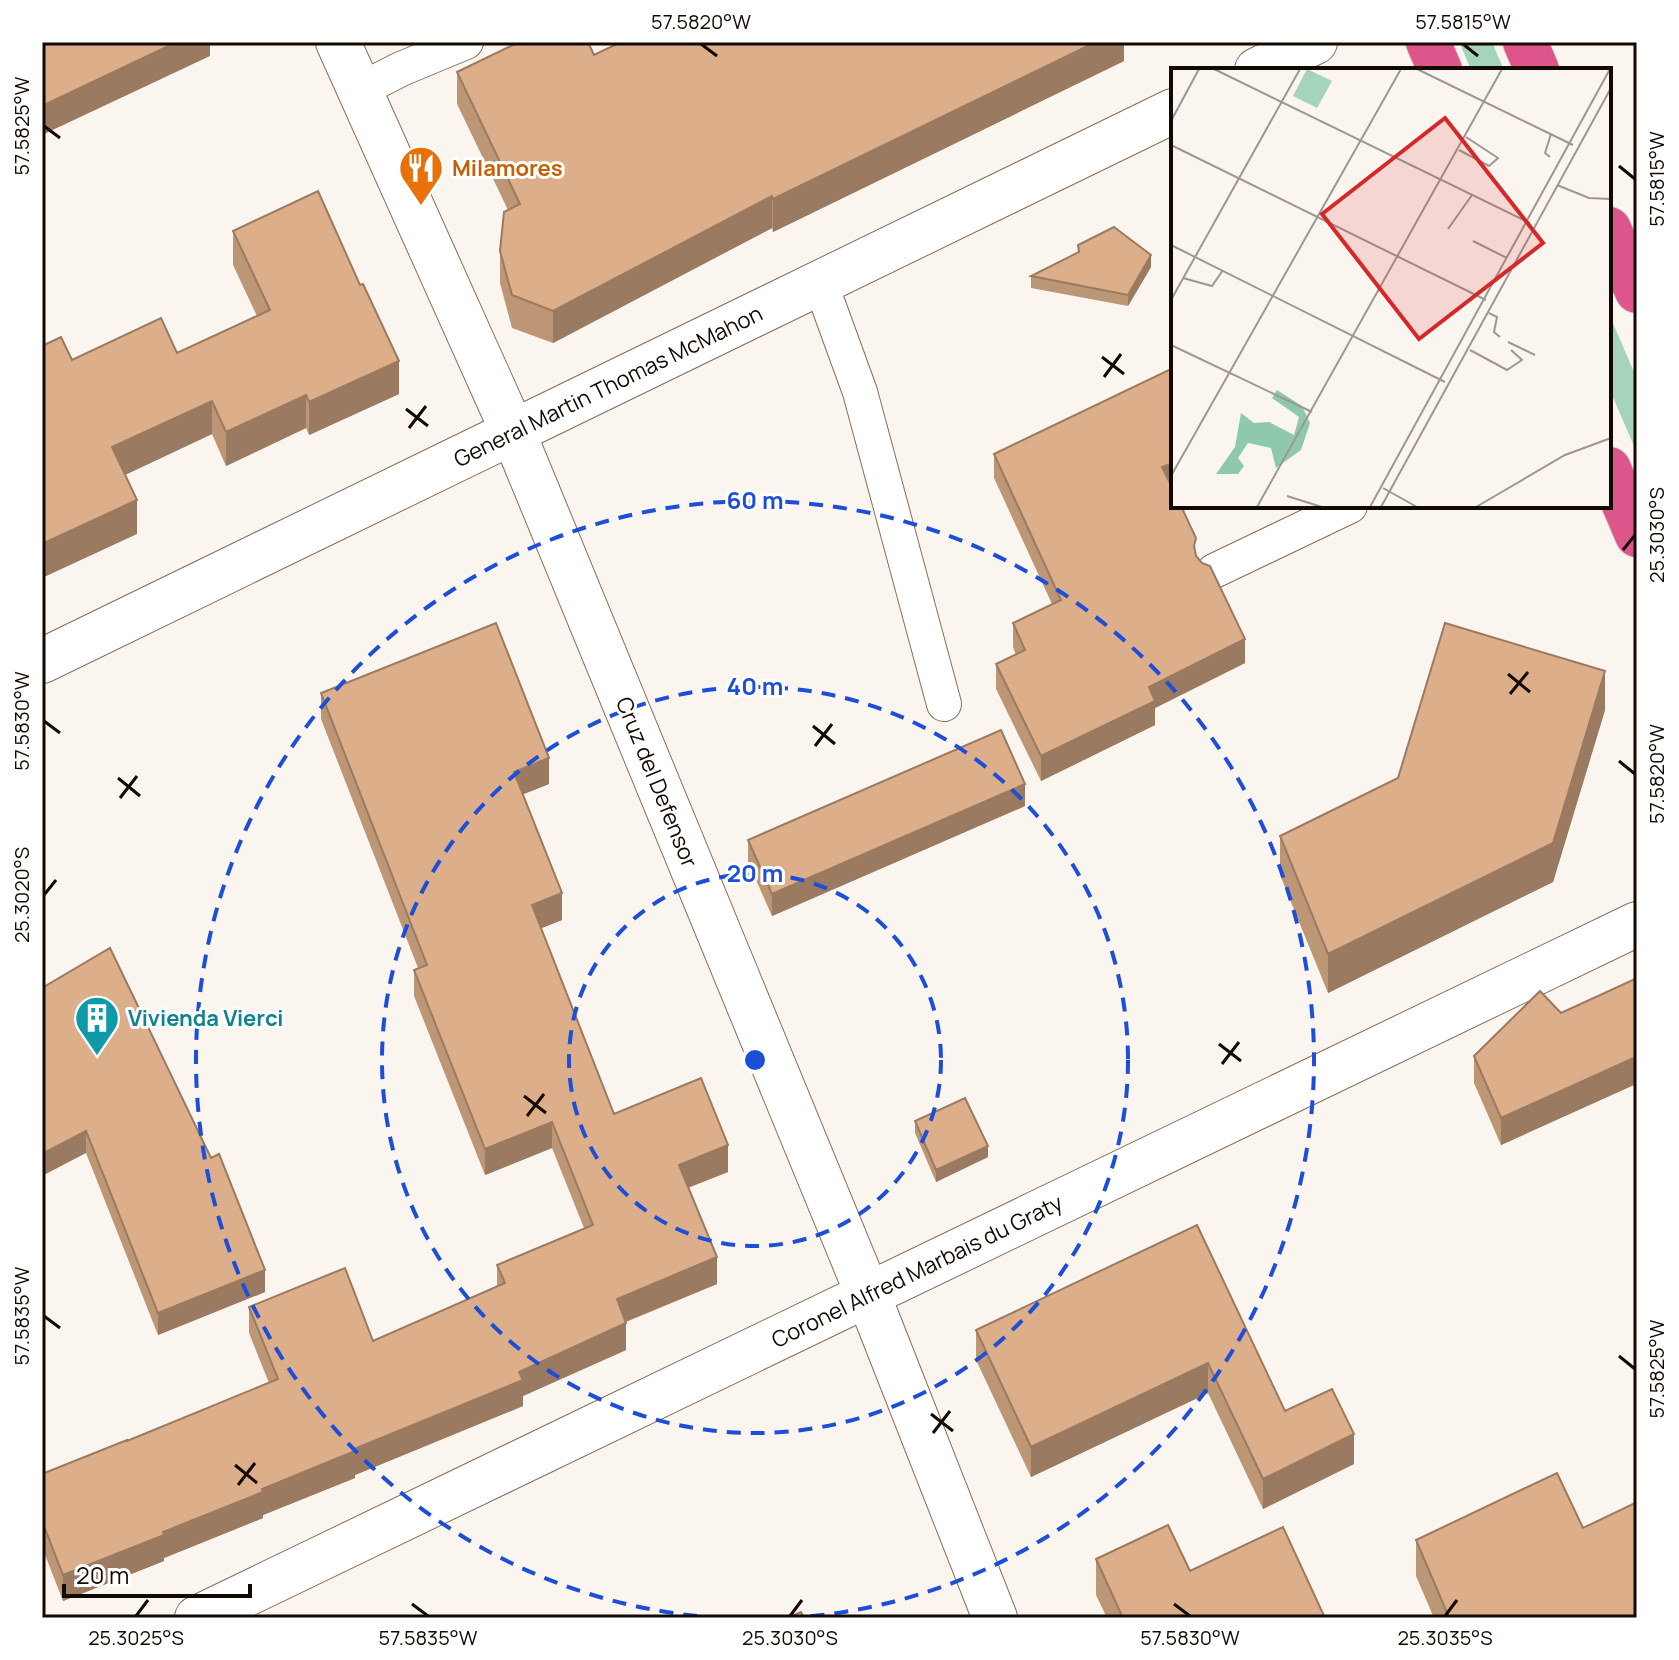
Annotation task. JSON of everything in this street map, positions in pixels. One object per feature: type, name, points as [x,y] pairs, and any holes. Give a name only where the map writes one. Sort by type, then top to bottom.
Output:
[{"type":"highway","points":[[1428,42],[1439,68]]},
{"type":"highway","points":[[1525,42],[1536,68]]},
{"type":"highway","points":[[1611,233],[1637,291]]},
{"type":"highway","points":[[1611,474],[1637,535]]},
{"type":"street","name":"Cruz del Defensor","points":[[338,42],[513,432],[868,1295],[995,1618]]},
{"type":"street","points":[[1261,68],[1315,42]]},
{"type":"street","name":"General Martin Thomas McMahon","points":[[42,661],[1171,112]]},
{"type":"street","name":"Coronel Alfred Marbais du Graty","points":[[197,1618],[1637,924]]},
{"type":"lane","points":[[360,90],[466,42]]},
{"type":"lane","points":[[820,282],[860,392],[944,704]]},
{"type":"lane","points":[[1214,571],[1346,508]]},
{"type":"green space","points":[[1462,42],[1492,42],[1503,68],[1470,68]]},
{"type":"green space","points":[[1611,319],[1637,379],[1637,453],[1611,393]]},
{"type":"building","points":[[42,42],[177,42],[42,106]]},
{"type":"building","points":[[519,42],[588,42],[594,55],[621,42],[1096,42],[773,199],[772,196],[553,311],[512,295],[500,251],[504,212],[520,204],[457,72]]},
{"type":"building","points":[[318,191],[360,285],[363,284],[399,361],[309,402],[306,395],[226,432],[212,401],[112,447],[137,500],[42,544],[42,346],[61,337],[72,360],[161,318],[177,353],[270,310],[233,231]]},
{"type":"building","points":[[1114,227],[1151,255],[1128,295],[1031,276],[1079,252],[1078,245]]},
{"type":"building","points":[[1171,369],[1171,464],[1162,467],[1171,485],[1171,508],[1182,508],[1196,538],[1196,556],[1210,566],[1245,639],[1149,687],[1155,701],[1041,756],[996,664],[1025,650],[1013,623],[1061,600],[994,454]]},
{"type":"building","points":[[496,623],[549,758],[514,772],[562,893],[532,905],[614,1114],[701,1078],[728,1145],[679,1165],[717,1257],[617,1299],[626,1323],[519,1372],[523,1380],[354,1449],[262,1489],[263,1492],[163,1532],[164,1535],[63,1575],[42,1521],[42,1474],[278,1379],[249,1307],[345,1268],[373,1341],[505,1283],[497,1265],[593,1225],[552,1122],[485,1149],[414,970],[427,965],[321,693]]},
{"type":"building","points":[[1445,623],[1605,671],[1553,843],[1328,954],[1280,836],[1398,778]]},
{"type":"building","points":[[1001,730],[1025,784],[772,894],[748,840]]},
{"type":"building","points":[[110,948],[211,1158],[219,1154],[265,1270],[158,1313],[86,1131],[42,1154],[42,988]]},
{"type":"building","points":[[1637,978],[1637,1058],[1501,1118],[1474,1056],[1540,991],[1561,1013]]},
{"type":"building","points":[[965,1098],[988,1146],[936,1170],[915,1121]]},
{"type":"building","points":[[1197,1225],[1285,1411],[1332,1389],[1354,1434],[1263,1479],[1208,1363],[1031,1447],[976,1330]]},
{"type":"building","points":[[1557,1473],[1583,1528],[1637,1502],[1637,1618],[1441,1618],[1448,1615],[1416,1540]]},
{"type":"building","points":[[1168,1525],[1190,1571],[1283,1527],[1325,1618],[1123,1618],[1096,1559]]},
{"type":"building","points":[[801,1612],[804,1618],[787,1618]]},
{"type":"place","name":"Milamores","points":[[421,207]]},
{"type":"place","name":"Vivienda Vierci","points":[[97,1057]]}]
